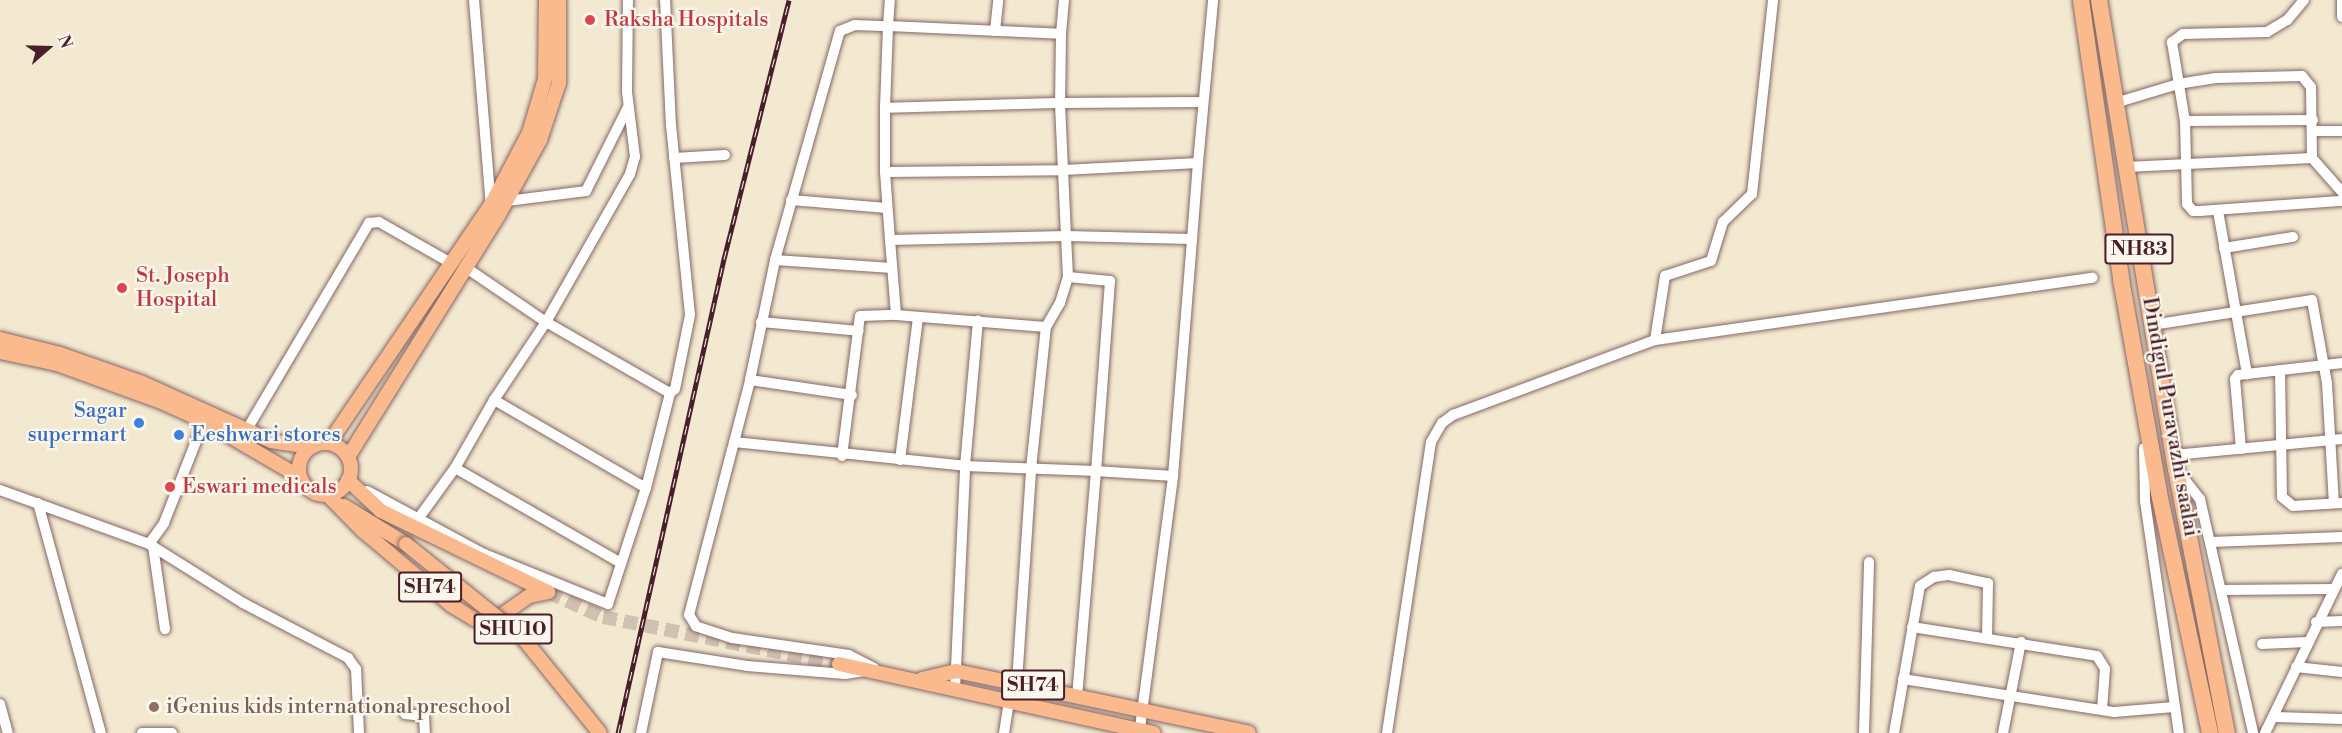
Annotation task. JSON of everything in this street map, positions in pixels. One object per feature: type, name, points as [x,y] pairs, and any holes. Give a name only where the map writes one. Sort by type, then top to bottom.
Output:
[{"type":"highway","name":"Dindigul Puravazhi saalai","points":[[2081,0],[2121,279],[2159,494],[2210,733]]},
{"type":"highway","name":"Dindigul Puravazhi saalai","points":[[2099,0],[2175,462],[2227,733]]},
{"type":"main road","points":[[328,443],[491,205],[542,99],[548,55],[546,0]]},
{"type":"main road","points":[[0,339],[99,367],[169,393],[246,431],[282,444],[309,447],[328,443],[340,447],[348,458],[507,201],[540,140],[554,103],[560,65],[559,0]]},
{"type":"main road","name":"SHU10","points":[[0,351],[96,377],[204,422],[300,477],[306,487],[329,494],[406,544],[522,638],[600,733]]},
{"type":"main road","points":[[300,477],[299,466],[309,447]]},
{"type":"main road","name":"SHU10","points":[[348,458],[348,480],[368,519]]},
{"type":"main road","points":[[329,494],[348,480]]},
{"type":"main road","name":"SH74","points":[[329,494],[357,526],[451,605],[474,619],[492,622],[530,596],[548,592],[381,511],[348,480]]},
{"type":"main road","name":"SH74","points":[[839,664],[876,669],[955,690],[1140,728],[1154,733]]},
{"type":"main road","name":"SH74","points":[[922,680],[956,671],[1077,695],[1143,713],[1249,733]]},
{"type":"street","points":[[474,0],[491,205]]},
{"type":"street","points":[[418,519],[455,468],[494,400],[546,322],[630,174],[634,157],[628,107],[628,0]]},
{"type":"street","points":[[348,480],[377,499],[484,554],[608,603],[646,488],[669,393],[675,389],[690,315],[674,158],[665,0]]},
{"type":"street","points":[[890,0],[885,108],[885,172],[896,315]]},
{"type":"street","points":[[995,31],[998,0]]},
{"type":"street","points":[[1017,682],[1031,469],[1046,327],[1060,303],[1068,277],[1060,104],[1061,34],[1065,0]]},
{"type":"street","points":[[1140,728],[1173,476],[1202,102],[1213,0]]},
{"type":"street","points":[[1654,340],[1665,276],[1711,261],[1723,222],[1752,194],[1773,0]]},
{"type":"street","points":[[2304,0],[2287,20],[2267,32],[2178,36],[2172,42],[2172,54],[2185,121],[2189,209],[2218,211],[2342,201]]},
{"type":"street","points":[[2342,0],[2342,17]]},
{"type":"street","points":[[876,669],[849,655],[732,638],[696,626],[689,615],[750,380],[760,322],[775,260],[834,41],[846,26],[1061,34]]},
{"type":"street","points":[[2115,103],[2178,84],[2216,78],[2302,76],[2311,87],[2312,158],[2342,192]]},
{"type":"street","points":[[885,108],[1202,102]]},
{"type":"street","points":[[507,201],[586,190],[628,107]]},
{"type":"street","points":[[2185,121],[2313,120]]},
{"type":"street","points":[[2312,131],[2342,131]]},
{"type":"street","points":[[674,158],[725,155]]},
{"type":"street","points":[[2126,167],[2312,158]]},
{"type":"street","points":[[885,172],[1063,170],[1198,163]]},
{"type":"street","points":[[791,200],[887,208]]},
{"type":"street","points":[[2218,211],[2247,374]]},
{"type":"street","points":[[246,431],[369,223],[379,222],[451,263]]},
{"type":"street","points":[[890,240],[1066,236],[1192,239]]},
{"type":"street","points":[[2224,248],[2293,237]]},
{"type":"street","points":[[775,260],[892,268]]},
{"type":"street","points":[[465,267],[546,322],[669,393]]},
{"type":"street","points":[[1068,277],[1107,279],[1112,285],[1077,695]]},
{"type":"street","points":[[1387,733],[1431,442],[1442,423],[1524,385],[1654,340],[2093,278]]},
{"type":"street","points":[[2152,325],[2312,300],[2324,365],[2338,503],[2293,506],[2285,503],[2281,446],[2280,370]]},
{"type":"street","points":[[842,456],[852,395],[860,316],[896,315],[1046,327]]},
{"type":"street","points":[[900,460],[918,318]]},
{"type":"street","points":[[955,690],[964,466],[978,321]]},
{"type":"street","points":[[760,322],[859,331]]},
{"type":"street","points":[[2241,449],[2235,379],[2247,374],[2342,363]]},
{"type":"street","points":[[750,380],[852,395]]},
{"type":"street","points":[[2141,383],[2145,501],[2179,733]]},
{"type":"street","points":[[494,400],[646,488]]},
{"type":"street","points":[[165,629],[151,545],[164,523],[204,422]]},
{"type":"street","points":[[2253,733],[2200,499],[2175,462],[2241,449],[2342,439]]},
{"type":"street","points":[[734,442],[842,456],[964,466],[1173,476]]},
{"type":"street","points":[[455,468],[621,563]]},
{"type":"street","points":[[0,490],[151,545],[252,609],[348,658],[356,669],[359,733]]},
{"type":"street","points":[[38,503],[101,733]]},
{"type":"street","points":[[2211,542],[2342,537]]},
{"type":"street","points":[[1864,733],[1869,562]]},
{"type":"street","points":[[2265,733],[2275,717],[2316,622],[2342,574]]},
{"type":"street","points":[[1894,733],[1920,586],[1934,577],[1948,575],[1990,585],[1987,638]]},
{"type":"street","points":[[2221,590],[2333,589]]},
{"type":"street","points":[[2316,622],[2342,621]]},
{"type":"street","points":[[1912,627],[2021,642],[2102,658],[2102,710]]},
{"type":"street","points":[[2002,733],[2021,642]]},
{"type":"street","points":[[2262,644],[2307,642]]},
{"type":"street","points":[[641,733],[658,652],[747,666],[845,675],[876,669]]},
{"type":"street","points":[[2296,667],[2342,672]]},
{"type":"street","points":[[1903,679],[2102,710],[2174,707]]},
{"type":"street","points":[[1004,733],[1009,702]]},
{"type":"street","points":[[0,704],[8,733]]},
{"type":"street","points":[[405,714],[424,716],[425,733]]},
{"type":"street","points":[[2275,717],[2342,719]]},
{"type":"street","points":[[142,733],[172,733]]},
{"type":"tunnel","points":[[548,592],[603,617],[839,664]]},
{"type":"railway","points":[[618,733],[724,259],[789,0]]},
{"type":"place","name":"Raksha Hospitals","points":[[590,20]]},
{"type":"place","name":"St. Joseph Hospital","points":[[122,288]]},
{"type":"place","name":"Sagar supermart","points":[[139,423]]},
{"type":"place","name":"Eeshwari stores","points":[[179,435]]},
{"type":"place","name":"Eswari medicals","points":[[170,487]]},
{"type":"place","name":"iGenius kids international preschool","points":[[154,707]]}]
